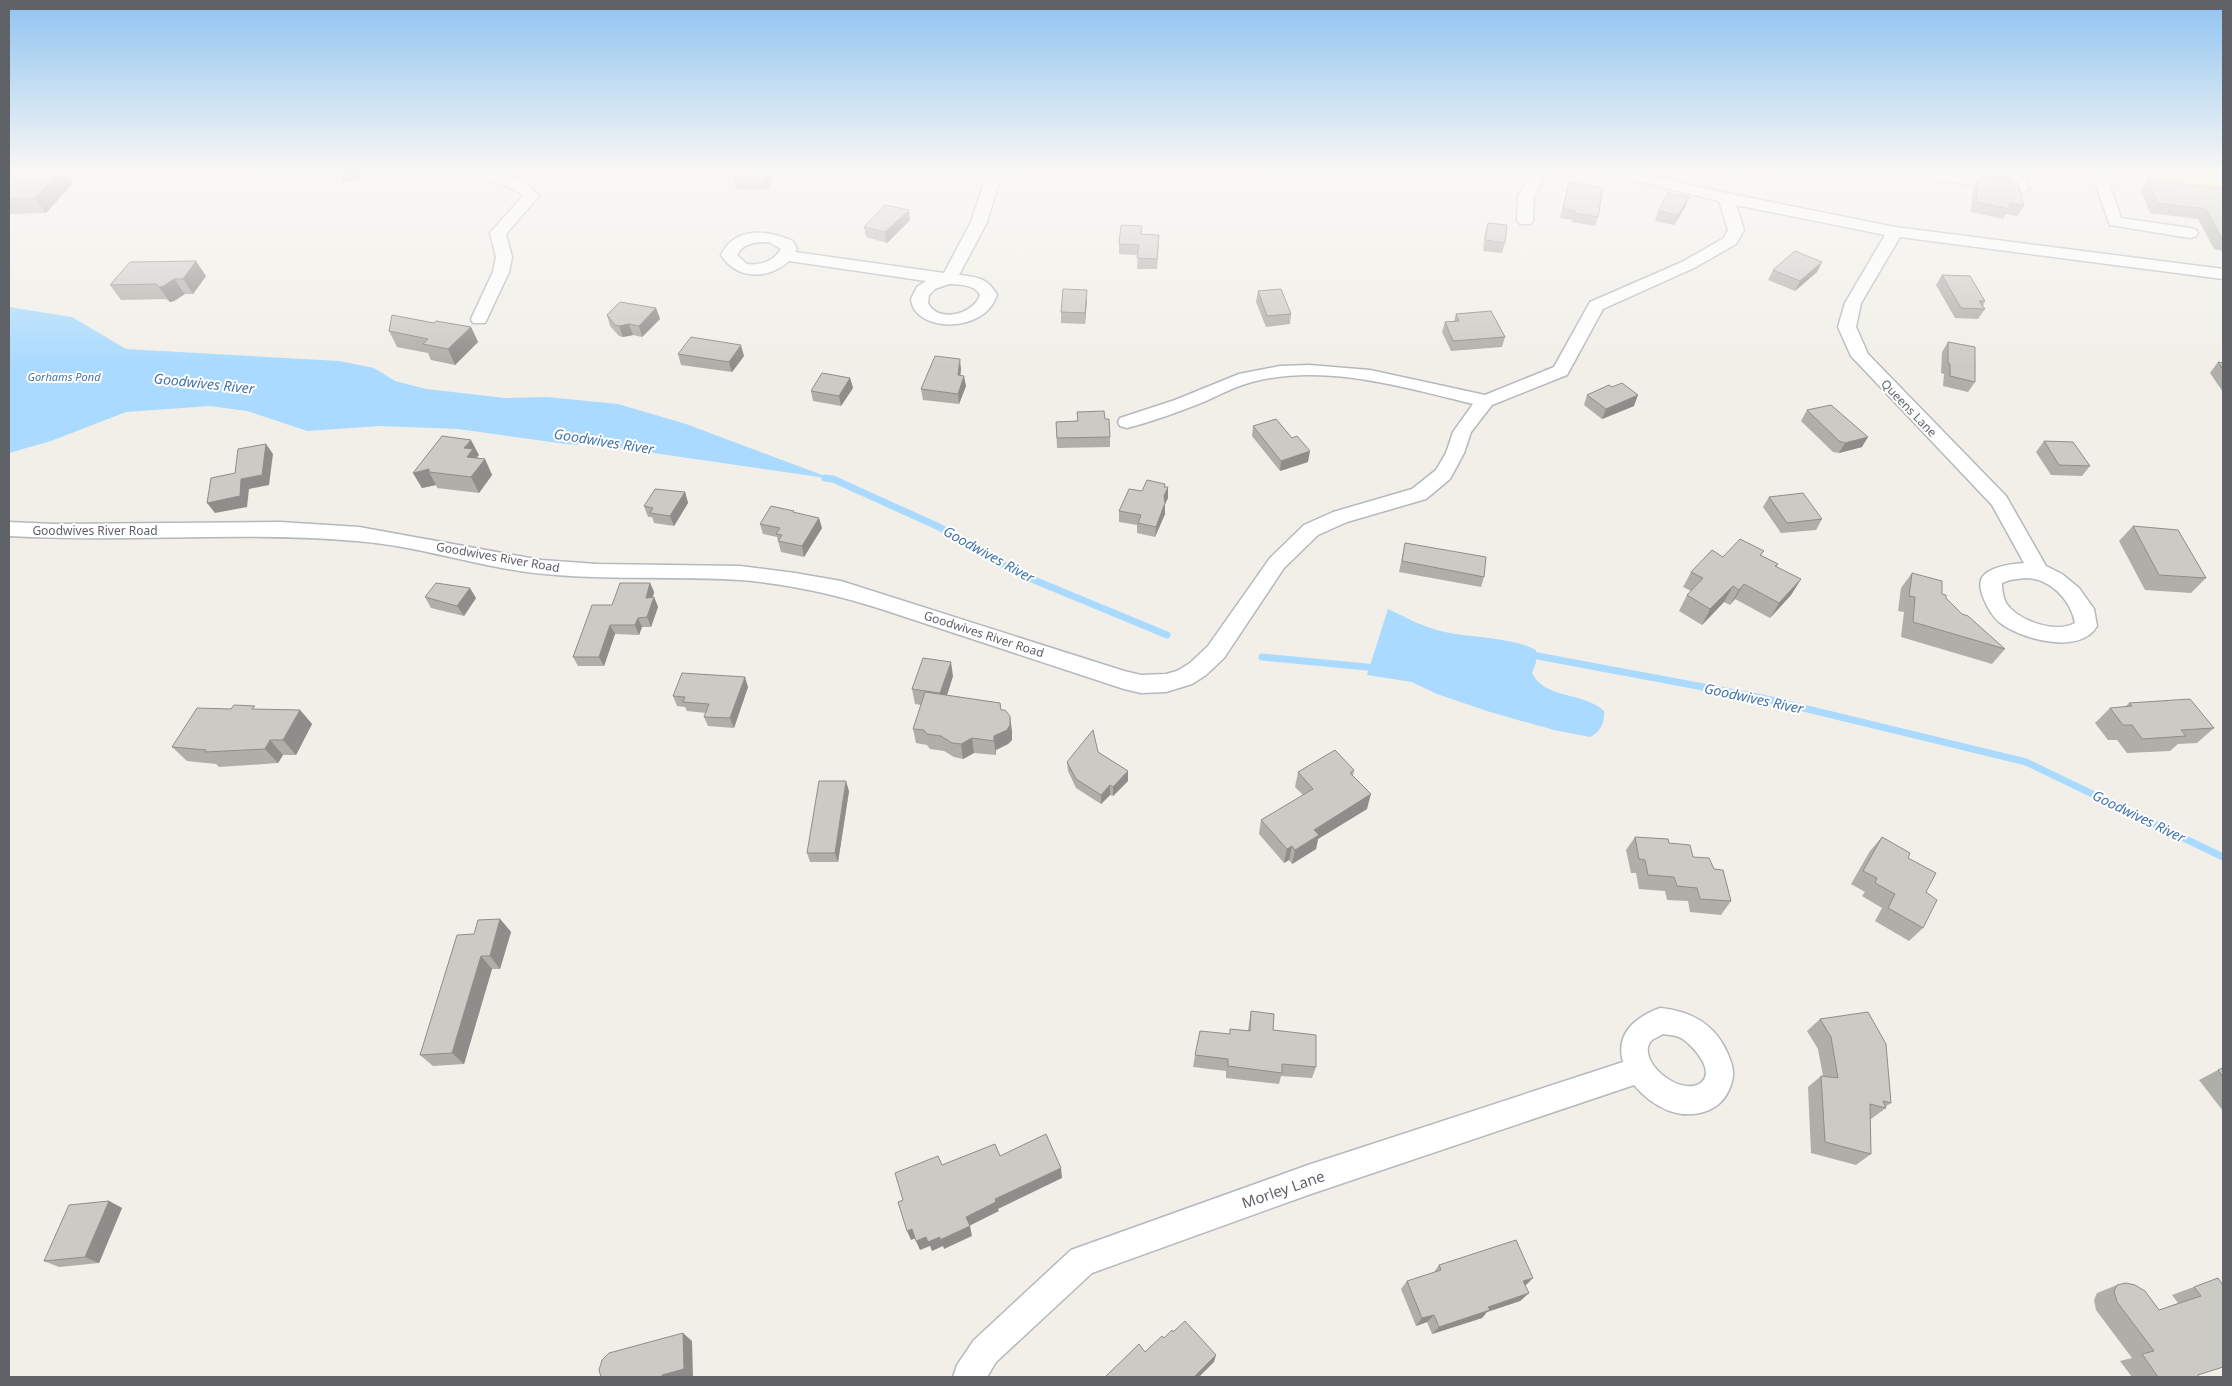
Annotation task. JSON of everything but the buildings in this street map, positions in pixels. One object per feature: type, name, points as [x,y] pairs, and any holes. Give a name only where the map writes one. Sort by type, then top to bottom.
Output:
[{"type":"street","points":[[480,319],[501,272],[504,257],[499,237]]},
{"type":"street","points":[[787,256],[949,279],[971,237]]},
{"type":"street","name":"Goodwives River Road","points":[[9,529],[54,531],[280,529],[358,534],[542,567],[597,571],[740,573],[786,579],[841,589],[885,602],[1124,680],[1141,684],[1166,683],[1184,678],[1198,669],[1216,652],[1277,563],[1311,530],[1340,516],[1398,502],[1420,494],[1443,474],[1455,453],[1462,432],[1473,415],[1486,401],[1561,372],[1596,306],[1688,265],[1730,241],[1732,237]]},
{"type":"street","name":"Queens Lane","points":[[1892,237],[1853,303],[1847,327],[1860,356],[1999,501],[2039,571]]},
{"type":"street","points":[[1932,237],[2223,274]]},
{"type":"street","points":[[1126,422],[1185,403],[1252,376],[1304,371],[1324,371],[1409,382],[1486,401]]},
{"type":"street","name":"Morley Lane","points":[[969,1377],[985,1351],[1082,1261],[1308,1180],[1639,1070]]},
{"type":"water","name":"Gorhams Pond","points":[[9,307],[72,317],[126,349],[339,361],[374,368],[395,381],[426,389],[505,398],[547,397],[618,404],[686,424],[833,479],[605,446],[566,444],[458,429],[380,426],[307,431],[247,411],[210,406],[126,412],[51,441],[9,453]]},
{"type":"water","points":[[1388,609],[1430,628],[1456,634],[1504,640],[1536,650],[1536,662],[1532,673],[1538,682],[1555,692],[1586,700],[1604,711],[1601,727],[1597,733],[1590,737],[1554,730],[1490,712],[1437,694],[1412,682],[1367,675]]},
{"type":"waterway","name":"Goodwives River","points":[[825,478],[833,479],[939,527],[1022,575],[1167,635]]},
{"type":"waterway","name":"Goodwives River","points":[[1527,654],[1762,698],[2026,762],[2223,857]]},
{"type":"waterway","name":"Goodwives River","points":[[1262,657],[1377,668]]}]
